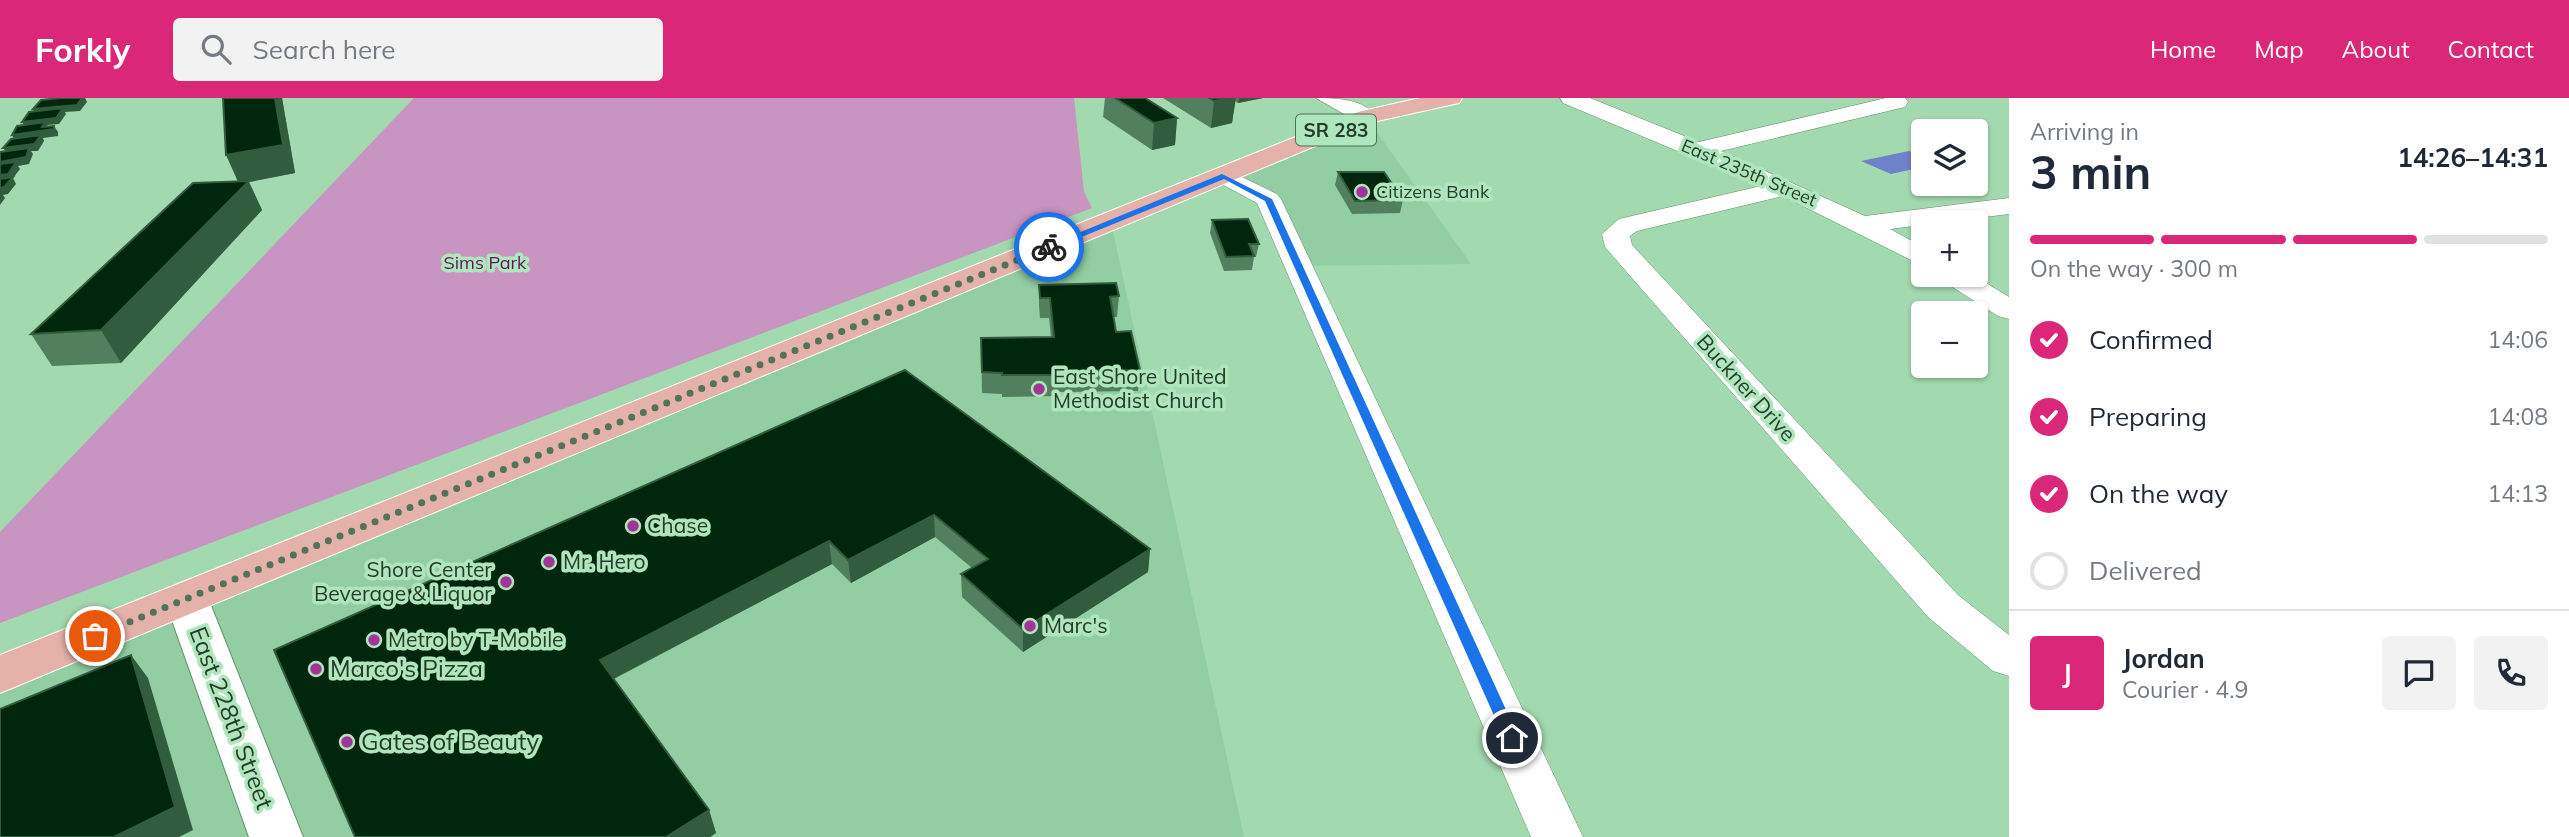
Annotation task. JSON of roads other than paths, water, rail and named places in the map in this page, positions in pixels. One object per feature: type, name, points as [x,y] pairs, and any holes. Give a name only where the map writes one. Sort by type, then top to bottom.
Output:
[{"type":"main road","name":"SR 283","points":[[0,675],[1366,117],[1451,98]]},
{"type":"street","points":[[1327,98],[1366,117]]},
{"type":"street","name":"East 235th Street","points":[[1571,98],[1786,188],[1863,224],[1911,251]]},
{"type":"street","points":[[1696,150],[1897,102]]},
{"type":"street","points":[[1225,176],[1268,199],[1557,837]]},
{"type":"street","name":"Buckner Drive","points":[[1786,188],[1628,225],[1616,234],[1619,247],[1943,606],[2009,659]]},
{"type":"street","points":[[1863,224],[2009,206]]},
{"type":"street","points":[[1972,287],[2009,310]]},
{"type":"street","name":"East 228th Street","points":[[186,598],[276,837]]},
{"type":"water","points":[[1911,152],[1911,170],[1891,174],[1861,161]]},
{"type":"place","name":"Citizens Bank","points":[[1362,192]]},
{"type":"place","name":"East Shore United Methodist Church","points":[[1039,389]]},
{"type":"place","name":"Chase","points":[[633,526]]},
{"type":"place","name":"Mr. Hero","points":[[549,562]]},
{"type":"place","name":"Shore Center Beverage & Liquor","points":[[506,582]]},
{"type":"place","name":"Marc's","points":[[1030,626]]},
{"type":"place","name":"Metro by T-Mobile","points":[[374,640]]},
{"type":"place","name":"Marco's Pizza","points":[[316,669]]},
{"type":"place","name":"Gates of Beauty","points":[[347,742]]},
{"type":"park label","name":"Sims Park","points":[[485,263]]}]
